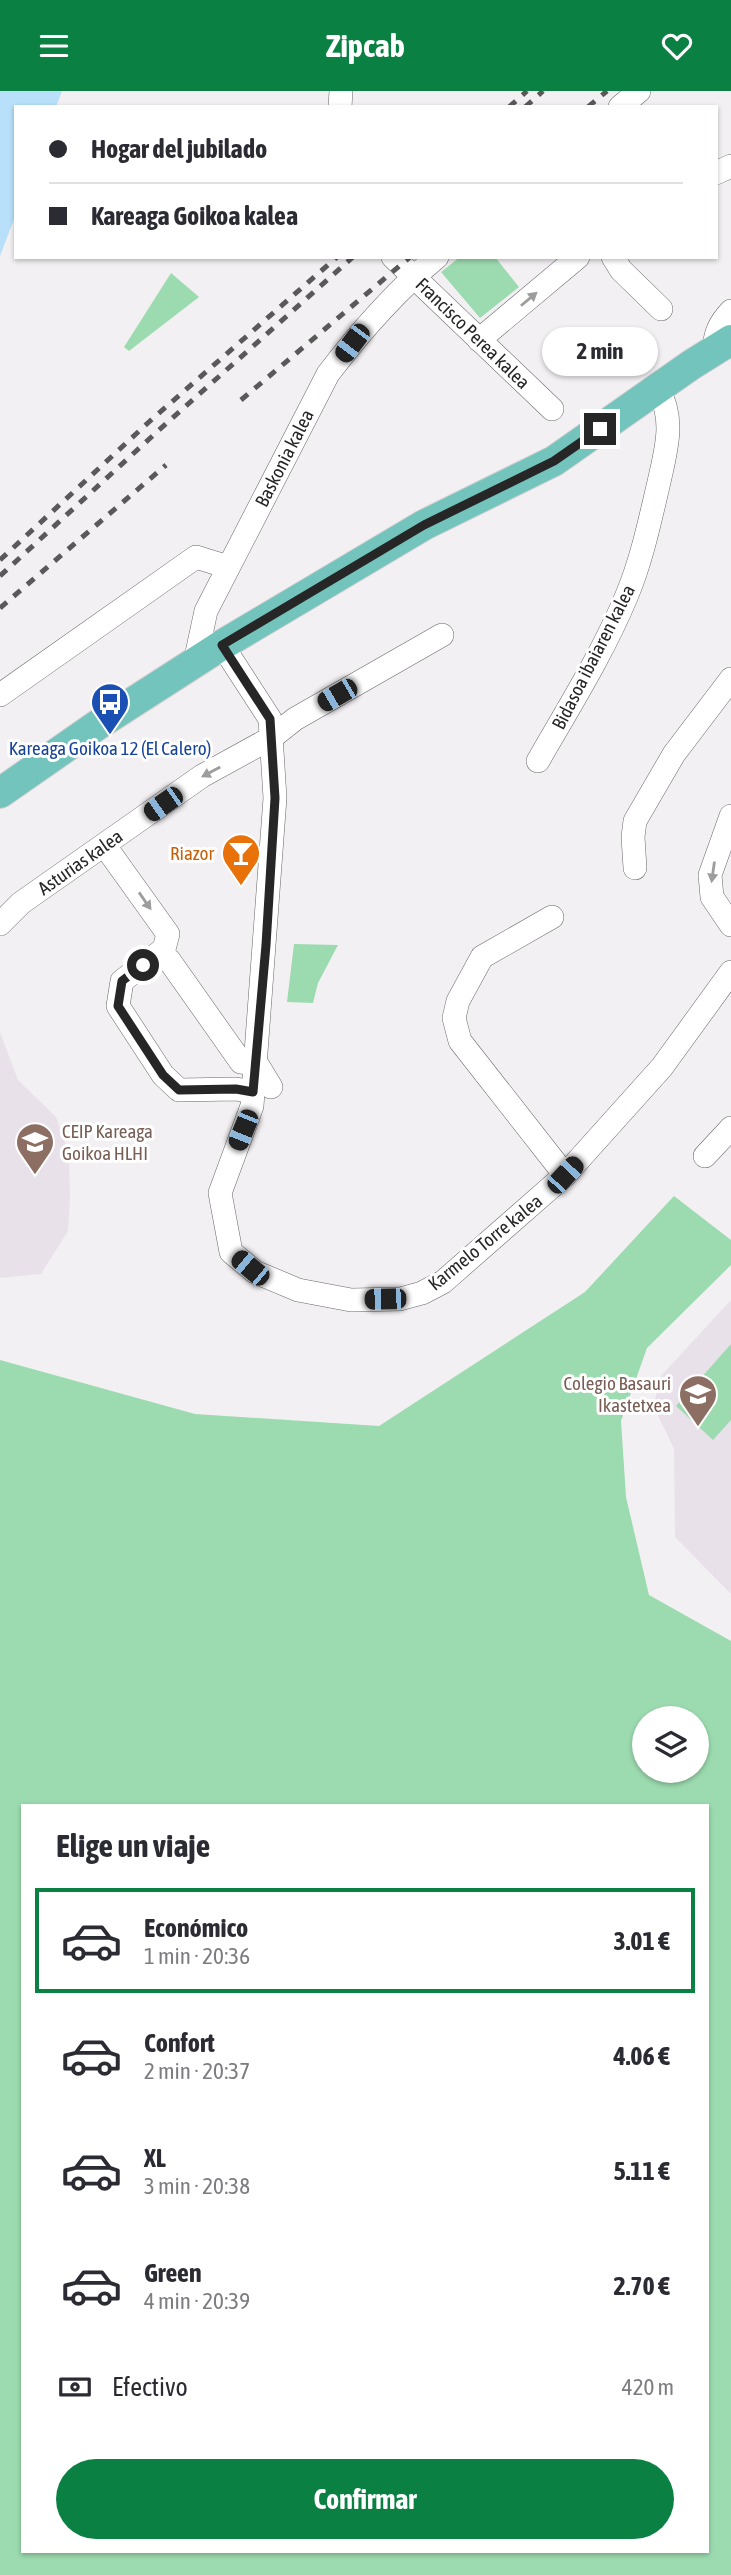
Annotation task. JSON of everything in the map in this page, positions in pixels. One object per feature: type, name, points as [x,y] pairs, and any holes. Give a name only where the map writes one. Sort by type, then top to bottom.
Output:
[{"type":"main road","points":[[0,793],[96,726],[222,645],[424,525],[554,461],[723,345]]},
{"type":"street","points":[[622,105],[639,91]]},
{"type":"street","name":"Francisco Perea kalea","points":[[395,259],[552,409]]},
{"type":"street","name":"Baskonia kalea","points":[[195,662],[206,611],[328,374],[352,343],[414,277],[435,259]]},
{"type":"street","points":[[479,340],[576,259]]},
{"type":"street","points":[[614,259],[621,270],[661,309]]},
{"type":"street","points":[[723,345],[715,334],[720,323],[731,311]]},
{"type":"street","name":"Bidasoa ibaiaren kalea","points":[[538,761],[594,661],[626,597],[643,552],[676,439],[667,408],[657,388]]},
{"type":"street","points":[[0,695],[196,557],[229,567]]},
{"type":"street","name":"Asturias kalea","points":[[0,924],[21,903],[202,776],[271,738],[295,719],[442,635]]},
{"type":"street","name":"Karmelo Torre kalea","points":[[222,645],[270,719],[275,798],[257,1064],[262,1089],[252,1106],[220,1193],[231,1251],[255,1272],[298,1290],[351,1300],[400,1299],[422,1293],[443,1282],[565,1175],[662,1066],[731,972]]},
{"type":"street","points":[[635,868],[635,821],[674,754],[731,678]]},
{"type":"street","points":[[731,816],[710,875],[712,897],[731,925]]},
{"type":"street","points":[[105,846],[168,934],[164,949],[122,981],[118,1006],[163,1075],[179,1090],[262,1089]]},
{"type":"street","points":[[552,918],[482,957],[458,1001],[454,1018],[460,1041],[565,1175]]},
{"type":"street","points":[[169,960],[241,1062],[257,1064]]},
{"type":"street","points":[[705,1156],[731,1128]]},
{"type":"shaded area","name":"CEIP Kareaga Goikoa HLHI","points":[[0,1032],[18,1080],[56,1117],[69,1154],[70,1198],[68,1231],[41,1274],[0,1278]]},
{"type":"shaded area","name":"Colegio Basauri Ikastetxea","points":[[731,1300],[731,1594],[675,1537],[674,1449],[654,1407],[659,1378]]},
{"type":"green space","points":[[457,259],[497,259],[519,287],[480,318],[441,272]]},
{"type":"green space","points":[[171,273],[199,297],[129,351],[124,347]]},
{"type":"green space","points":[[294,944],[338,945],[318,983],[313,1003],[287,1002]]},
{"type":"green space","points":[[674,1196],[731,1240],[731,1265],[647,1348],[621,1421],[626,1497],[649,1595],[731,1641],[731,2575],[0,2575],[0,1360],[195,1414],[379,1426],[585,1292]]},
{"type":"green space","points":[[731,1344],[731,1420],[713,1440],[676,1406]]},
{"type":"water","points":[[0,91],[62,91],[57,105],[14,105],[14,219],[0,256]]},
{"type":"railway","points":[[511,105],[527,91]]},
{"type":"railway","points":[[527,105],[543,91]]},
{"type":"railway","points":[[590,105],[607,91]]},
{"type":"railway","points":[[0,560],[150,421],[335,259]]},
{"type":"railway","points":[[0,576],[351,259]]},
{"type":"railway","points":[[241,400],[408,259]]},
{"type":"railway","points":[[0,608],[166,465]]},
{"type":"place","name":"Kareaga Goikoa 12 (El Calero)","points":[[110,736]]},
{"type":"place","name":"Riazor","points":[[241,887]]},
{"type":"place","name":"CEIP Kareaga Goikoa HLHI","points":[[35,1176]]},
{"type":"place","name":"Colegio Basauri Ikastetxea","points":[[698,1428]]},
{"type":"route","points":[[143,965],[122,981],[118,1006],[163,1075],[179,1090],[236,1089],[253,1092],[275,798],[270,719],[222,645],[424,525],[554,461],[600,429]]}]
